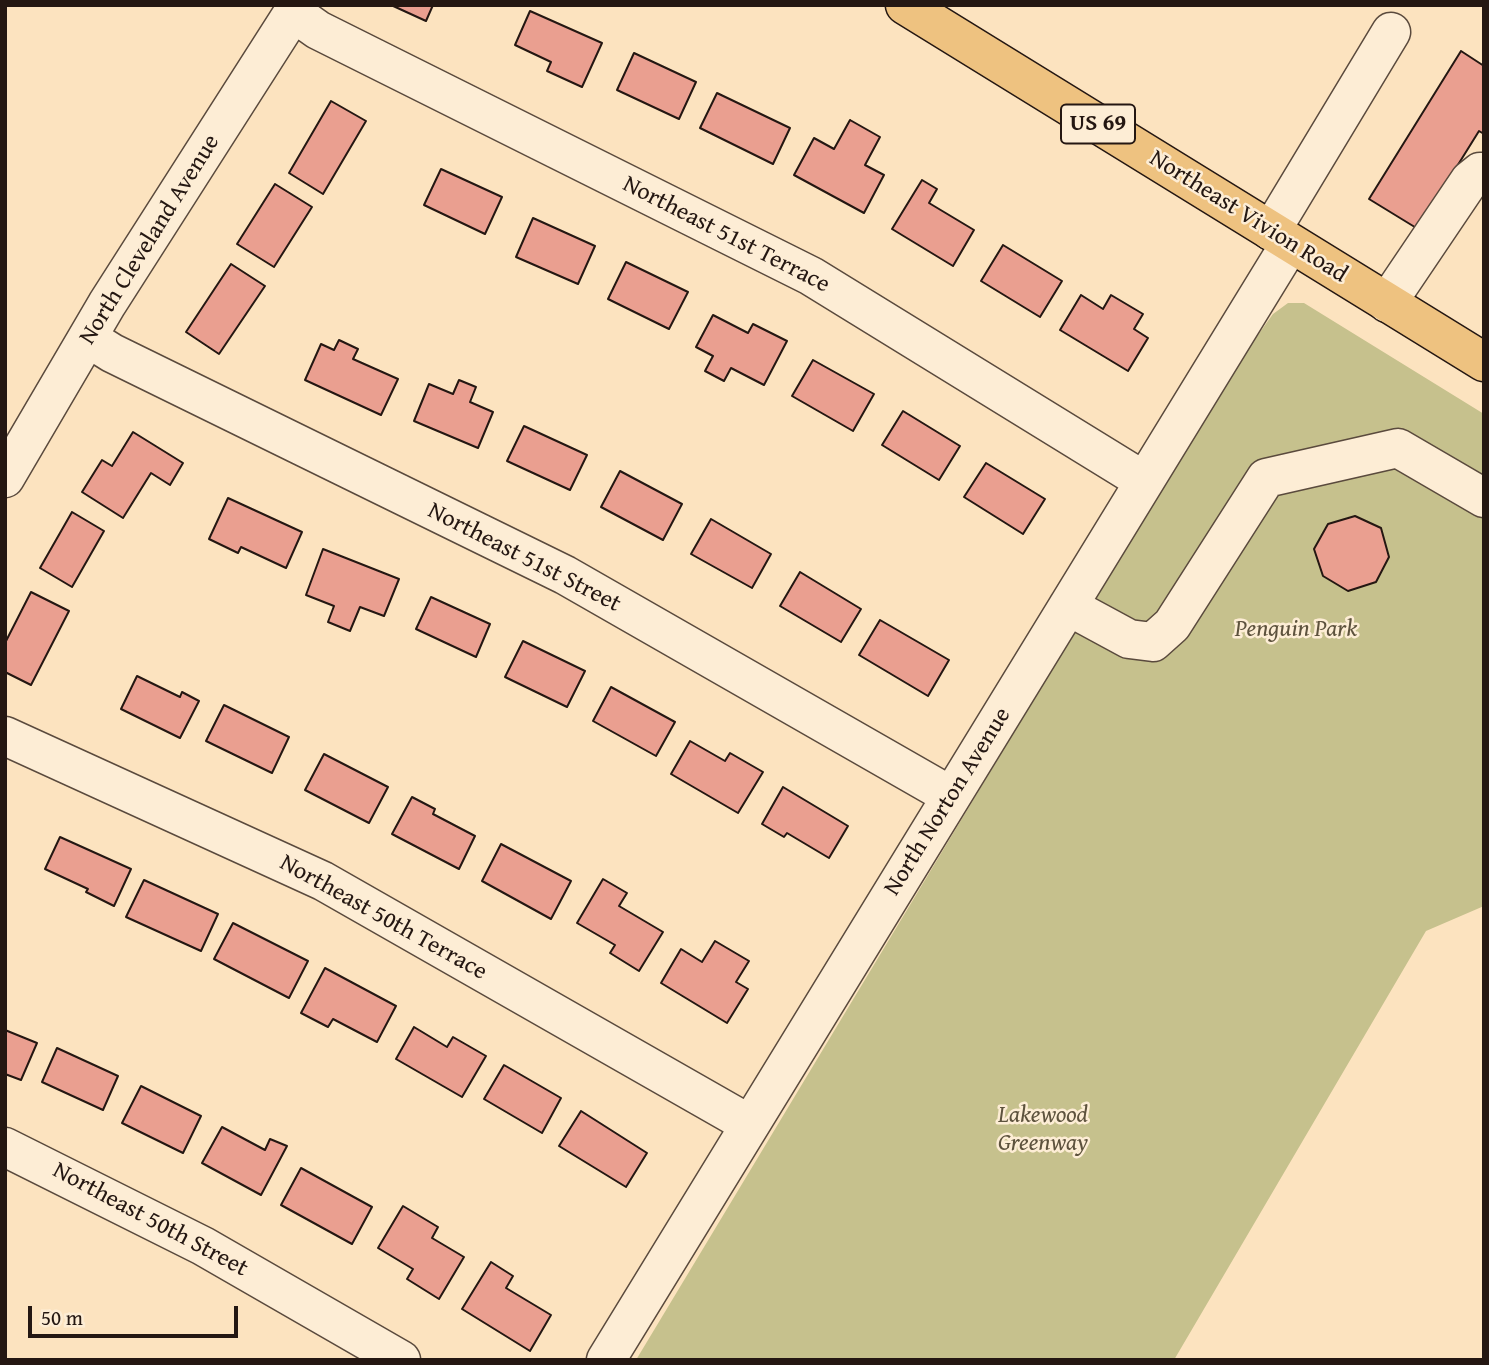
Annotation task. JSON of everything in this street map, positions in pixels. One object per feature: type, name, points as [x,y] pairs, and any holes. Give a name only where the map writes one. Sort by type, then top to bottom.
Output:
[{"type":"main road","name":"Northeast Vivion Road","points":[[905,5],[1484,362]]},
{"type":"street","name":"North Cleveland Avenue","points":[[5,478],[88,338],[296,9]]},
{"type":"street","name":"Northeast 51st Terrace","points":[[296,9],[331,36],[811,276],[1144,481]]},
{"type":"street","name":"North Norton Avenue","points":[[606,1360],[1144,481],[1391,32]]},
{"type":"street","points":[[1387,303],[1470,180],[1484,172]]},
{"type":"street","name":"Northeast 51st Street","points":[[88,338],[112,353],[565,575],[951,796]]},
{"type":"street","points":[[1068,606],[1129,639],[1153,642],[1172,625],[1266,478],[1398,448],[1484,498]]},
{"type":"street","name":"Northeast 50th Terrace","points":[[5,736],[323,881],[749,1124]]},
{"type":"street","name":"Northeast 50th Street","points":[[5,1147],[203,1246],[401,1360]]},
{"type":"green space","name":"Lakewood Greenway","points":[[1288,303],[1304,303],[1484,414],[1484,906],[1426,931],[1174,1360],[636,1360],[1037,694],[1255,339],[1273,314]]},
{"type":"building","points":[[391,5],[433,5],[426,21]]},
{"type":"building","points":[[530,11],[602,43],[582,87],[547,71],[551,62],[515,45]]},
{"type":"building","points":[[1461,51],[1484,66],[1484,134],[1479,131],[1418,229],[1369,199]]},
{"type":"building","points":[[634,53],[696,82],[679,119],[617,90]]},
{"type":"building","points":[[717,93],[790,128],[773,164],[700,128]]},
{"type":"building","points":[[331,101],[366,121],[323,194],[289,173]]},
{"type":"building","points":[[850,120],[880,137],[865,165],[884,175],[864,213],[794,175],[814,138],[834,149]]},
{"type":"building","points":[[441,169],[502,197],[485,234],[424,205]]},
{"type":"building","points":[[922,180],[937,189],[929,203],[974,230],[953,266],[892,229]]},
{"type":"building","points":[[275,184],[312,207],[274,267],[237,244]]},
{"type":"building","points":[[533,218],[595,246],[578,284],[516,257]]},
{"type":"building","points":[[1003,245],[1062,281],[1040,317],[981,281]]},
{"type":"building","points":[[626,262],[688,292],[669,329],[608,299]]},
{"type":"building","points":[[231,264],[265,286],[219,354],[186,332]]},
{"type":"building","points":[[1081,295],[1103,309],[1111,295],[1143,314],[1134,329],[1148,338],[1128,371],[1060,330]]},
{"type":"building","points":[[713,315],[748,333],[753,324],[787,341],[764,385],[731,368],[724,381],[705,371],[713,356],[696,347]]},
{"type":"building","points":[[339,340],[358,349],[353,359],[398,379],[381,415],[305,380],[321,344],[334,350]]},
{"type":"building","points":[[813,360],[874,394],[853,431],[792,396]]},
{"type":"building","points":[[459,380],[476,387],[470,402],[493,412],[478,448],[414,421],[429,384],[453,394]]},
{"type":"building","points":[[903,411],[960,446],[939,480],[882,445]]},
{"type":"building","points":[[524,426],[587,455],[570,490],[507,461]]},
{"type":"building","points":[[133,432],[183,463],[170,485],[151,473],[123,518],[82,492],[102,460],[112,466]]},
{"type":"building","points":[[986,463],[1045,499],[1023,534],[964,497]]},
{"type":"building","points":[[620,471],[682,504],[663,540],[601,507]]},
{"type":"building","points":[[228,498],[302,532],[286,568],[241,547],[238,553],[209,539]]},
{"type":"building","points":[[72,512],[104,531],[72,587],[40,568]]},
{"type":"building","points":[[1355,516],[1381,528],[1389,557],[1376,582],[1348,591],[1323,576],[1314,549],[1328,524]]},
{"type":"building","points":[[711,519],[771,554],[752,588],[691,554]]},
{"type":"building","points":[[323,549],[399,579],[384,616],[360,607],[350,631],[328,622],[334,606],[306,595]]},
{"type":"building","points":[[800,572],[861,609],[841,642],[780,606]]},
{"type":"building","points":[[31,592],[69,611],[31,685],[5,672],[5,643]]},
{"type":"building","points":[[431,597],[490,624],[476,657],[416,629]]},
{"type":"building","points":[[880,620],[949,660],[928,696],[859,655]]},
{"type":"building","points":[[523,641],[585,671],[567,707],[505,677]]},
{"type":"building","points":[[137,676],[180,697],[182,692],[199,701],[180,738],[121,709]]},
{"type":"building","points":[[611,687],[675,722],[656,756],[593,721]]},
{"type":"building","points":[[224,705],[289,737],[272,773],[206,741]]},
{"type":"building","points":[[690,741],[725,761],[730,753],[763,772],[738,813],[671,774]]},
{"type":"building","points":[[324,754],[388,787],[369,823],[305,790]]},
{"type":"building","points":[[783,787],[848,826],[829,858],[787,833],[784,837],[762,824]]},
{"type":"building","points":[[412,797],[435,809],[433,814],[475,836],[459,869],[392,834]]},
{"type":"building","points":[[60,837],[131,869],[114,906],[86,892],[88,889],[45,869]]},
{"type":"building","points":[[501,844],[571,881],[551,919],[482,881]]},
{"type":"building","points":[[603,879],[627,893],[619,906],[663,932],[639,971],[610,953],[615,945],[577,923]]},
{"type":"building","points":[[144,880],[218,914],[201,951],[126,917]]},
{"type":"building","points":[[233,923],[308,961],[289,998],[214,959]]},
{"type":"building","points":[[715,941],[749,961],[736,982],[748,989],[727,1023],[661,983],[681,949],[702,962]]},
{"type":"building","points":[[325,968],[396,1006],[377,1042],[333,1019],[328,1027],[301,1013]]},
{"type":"building","points":[[414,1027],[447,1047],[453,1037],[486,1056],[462,1097],[396,1059]]},
{"type":"building","points":[[5,1030],[37,1043],[21,1080],[5,1074]]},
{"type":"building","points":[[57,1048],[118,1076],[103,1110],[42,1082]]},
{"type":"building","points":[[504,1065],[561,1098],[542,1133],[484,1099]]},
{"type":"building","points":[[141,1086],[201,1116],[183,1153],[122,1123]]},
{"type":"building","points":[[581,1111],[647,1153],[626,1187],[559,1146]]},
{"type":"building","points":[[222,1127],[265,1150],[270,1139],[287,1146],[261,1195],[202,1163]]},
{"type":"building","points":[[301,1168],[372,1207],[352,1244],[281,1205]]},
{"type":"building","points":[[403,1206],[438,1227],[432,1238],[464,1257],[439,1299],[407,1279],[413,1269],[378,1248]]},
{"type":"building","points":[[491,1262],[513,1276],[506,1288],[551,1315],[530,1351],[462,1309]]},
{"type":"park label","name":"Penguin Park","points":[[1296,630]]}]
